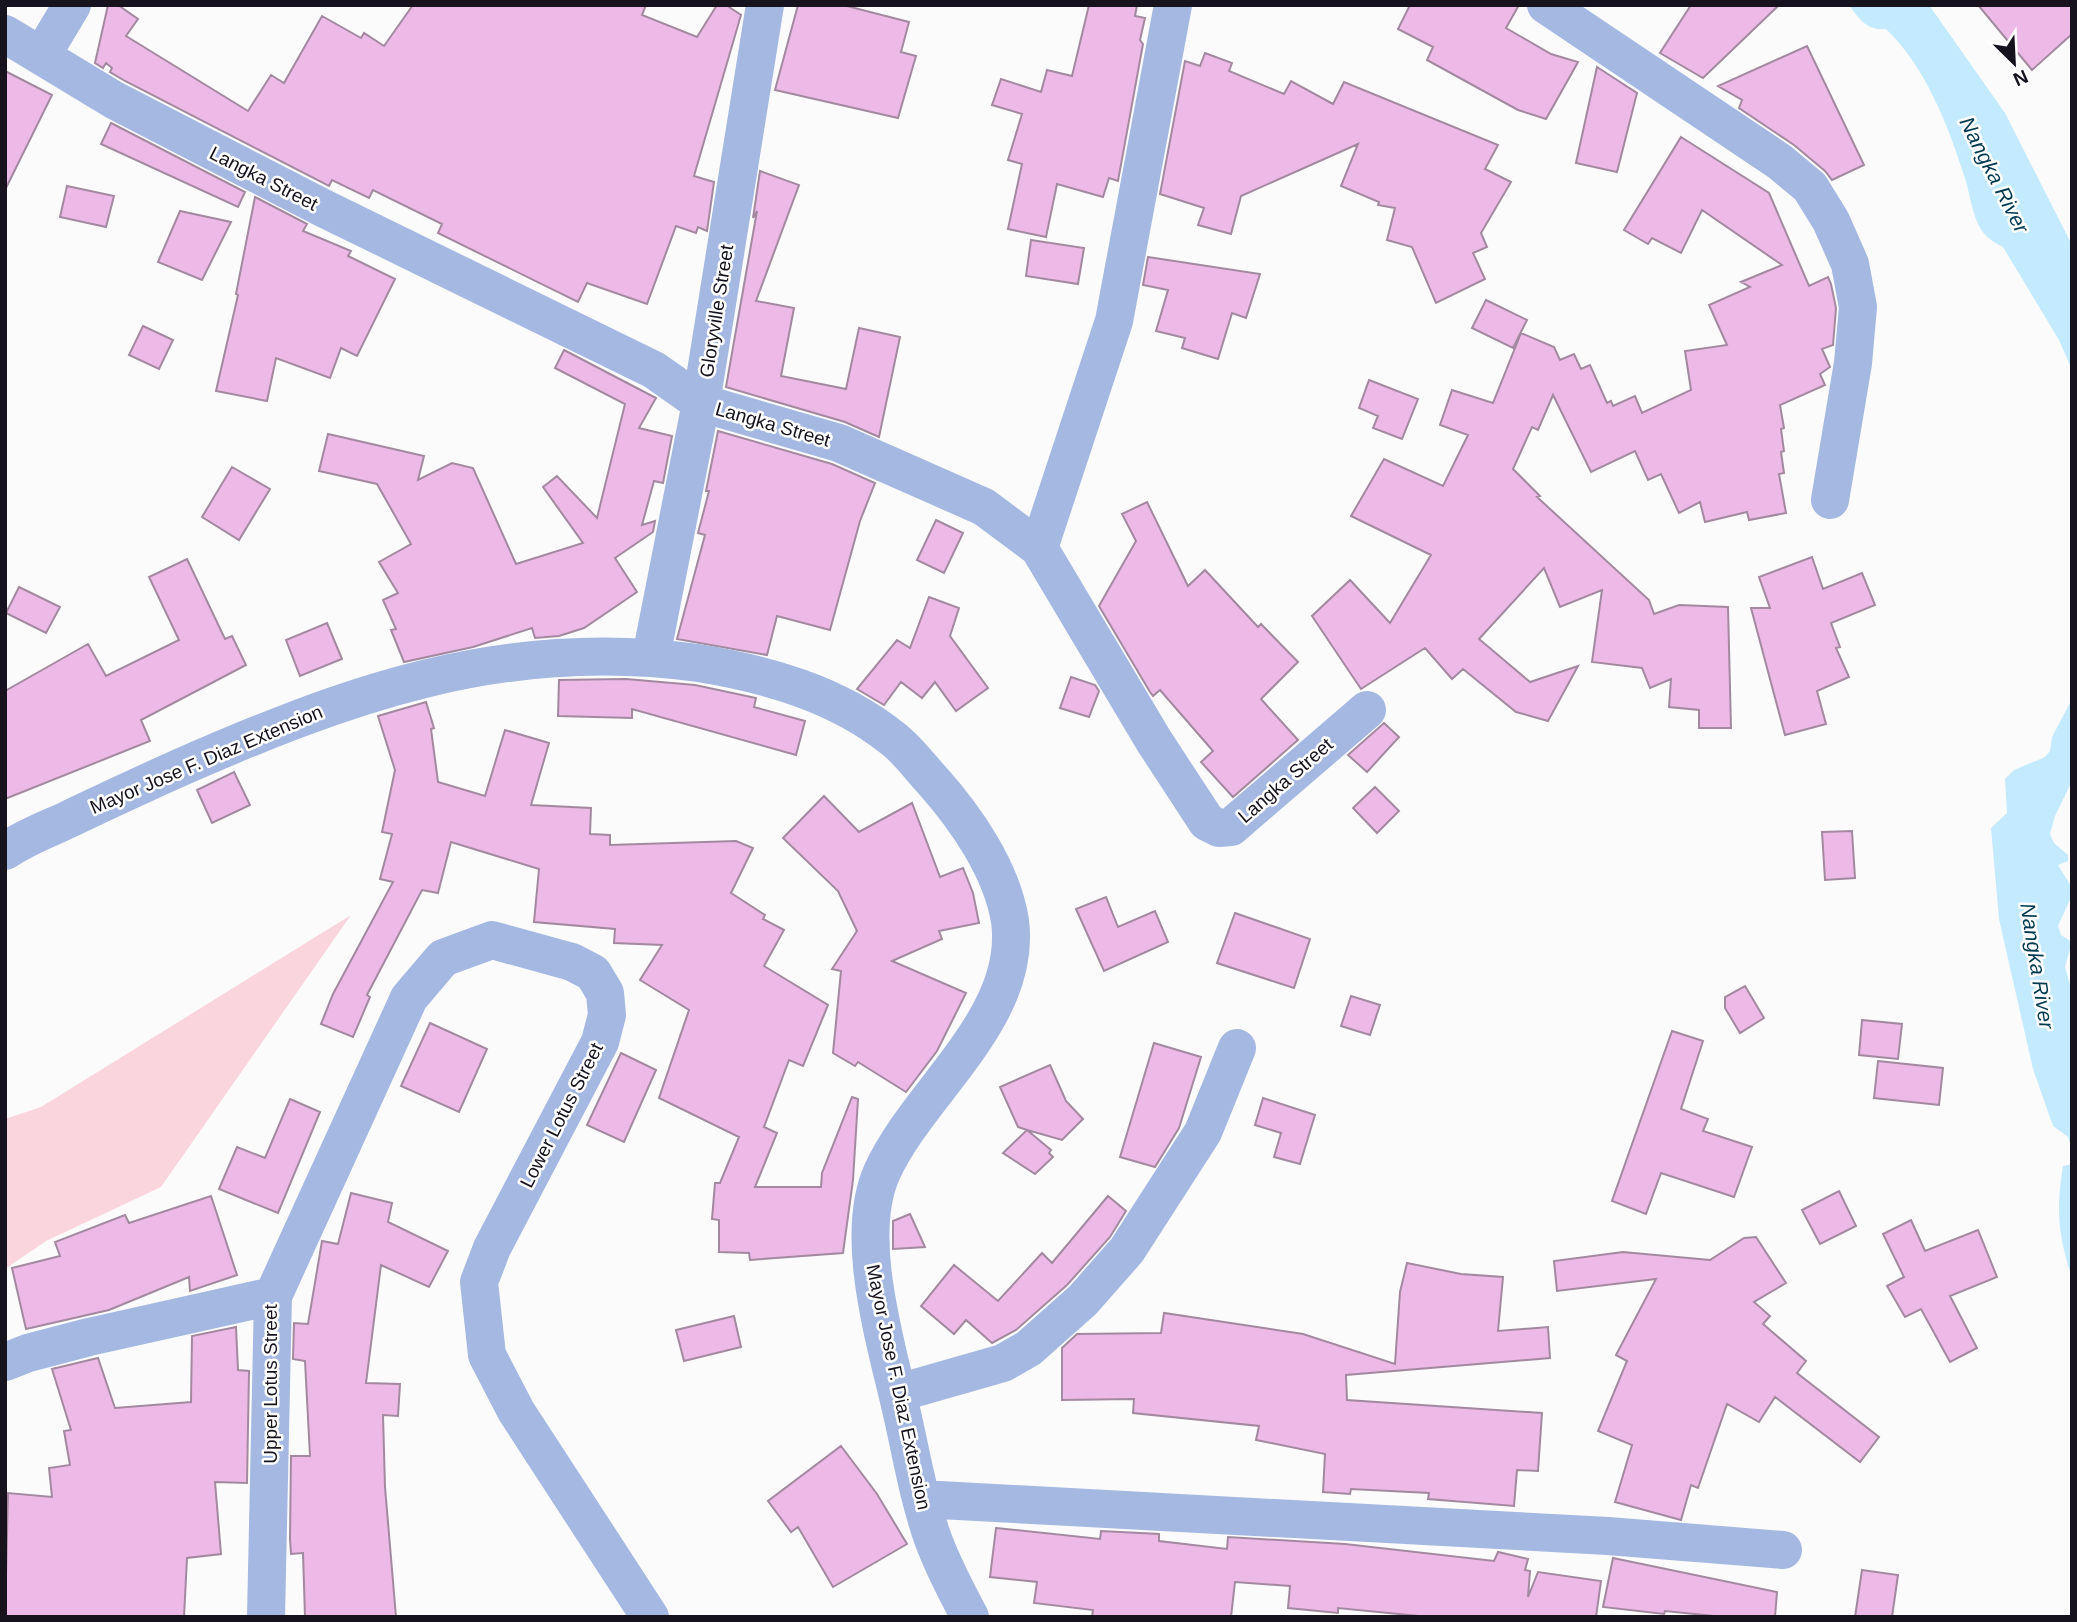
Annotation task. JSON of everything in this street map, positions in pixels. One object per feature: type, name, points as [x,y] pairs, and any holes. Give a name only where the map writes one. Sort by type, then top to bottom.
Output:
[{"type":"street","points":[[41,55],[72,5]]},
{"type":"street","points":[[1038,548],[1114,321],[1173,5]]},
{"type":"street","points":[[1546,5],[1780,162],[1810,187],[1831,221],[1850,264],[1858,307],[1853,363],[1830,500]]},
{"type":"street","name":"Gloryville Street","points":[[651,657],[701,403],[759,7]]},
{"type":"street","name":"Langka Street","points":[[5,34],[114,100],[286,189],[654,370],[701,403],[839,443],[984,507],[1038,548],[1154,740],[1208,822],[1219,828],[1231,827],[1367,710]]},
{"type":"street","name":"Mayor Jose F. Diaz Extension","points":[[8,842],[253,735],[340,702],[441,674],[538,657],[651,657],[726,667],[789,684],[839,702],[895,740],[966,823],[986,856],[1009,916],[1012,949],[1002,987],[947,1078],[881,1173],[873,1205],[872,1259],[921,1499],[933,1538],[970,1617]]},
{"type":"street","name":"Lower Lotus Street","points":[[273,1296],[409,999],[443,958],[492,940],[572,962],[593,974],[605,993],[607,1015],[600,1042],[492,1248],[479,1282],[487,1355],[516,1411],[608,1548],[650,1617]]},
{"type":"street","points":[[898,1393],[1003,1363],[1046,1335],[1083,1300],[1127,1250],[1203,1132],[1237,1048]]},
{"type":"street","name":"Upper Lotus Street","points":[[5,1362],[89,1337],[273,1296],[266,1617]]},
{"type":"street","points":[[921,1499],[1608,1536],[1783,1550]]},
{"type":"shaded area","points":[[351,915],[161,1187],[46,1241],[5,1269],[5,1119],[41,1107]]},
{"type":"water","name":"Nangka River","points":[[1849,5],[1929,5],[2005,113],[2072,245],[2072,370],[2059,340],[2003,247],[1982,231],[1973,211],[1951,136],[1924,78],[1886,29],[1869,26]]},
{"type":"water","name":"Nangka River","points":[[2072,699],[2072,781],[2055,816],[2050,834],[2054,843],[2068,855],[2068,861],[2058,865],[2071,886],[2072,895],[2058,926],[2061,935],[2072,942],[2065,967],[2072,992],[2072,1149],[2068,1137],[2053,1126],[2033,1069],[1999,919],[1991,828],[2007,813],[2005,779],[2014,770],[2045,757]]},
{"type":"water","points":[[2072,1164],[2072,1278],[2061,1235],[2059,1196],[2063,1166]]},
{"type":"building","points":[[108,5],[118,5],[138,19],[126,36],[248,111],[271,75],[284,83],[322,16],[361,38],[364,33],[384,46],[413,5],[646,5],[642,15],[697,37],[717,5],[726,5],[741,15],[694,176],[714,182],[707,231],[698,227],[696,233],[676,226],[647,304],[587,283],[578,302],[438,233],[442,224],[373,190],[369,198],[332,180],[329,186],[125,81],[110,72],[112,68],[106,63],[103,68],[95,63]]},
{"type":"building","points":[[798,5],[843,5],[909,22],[901,52],[916,56],[898,118],[775,90]]},
{"type":"building","points":[[1089,5],[1137,5],[1135,16],[1145,18],[1140,40],[1143,44],[1118,181],[1109,178],[1103,197],[1057,184],[1046,237],[1008,229],[1022,164],[1008,160],[1022,114],[992,105],[1001,79],[1041,92],[1047,70],[1072,76]]},
{"type":"building","points":[[1410,5],[1519,5],[1506,28],[1551,54],[1578,62],[1546,119],[1518,110],[1427,60],[1433,47],[1398,29]]},
{"type":"building","points":[[1691,5],[1778,6],[1703,78],[1660,53]]},
{"type":"building","points":[[1978,5],[2072,5],[2072,34],[2032,70]]},
{"type":"building","points":[[1807,46],[1864,165],[1832,180],[1794,145],[1739,108],[1742,100],[1718,86]]},
{"type":"building","points":[[1205,53],[1232,63],[1229,71],[1284,94],[1291,81],[1333,104],[1344,82],[1498,145],[1485,169],[1511,182],[1481,233],[1487,247],[1473,253],[1485,279],[1436,303],[1412,247],[1387,240],[1395,208],[1378,205],[1379,202],[1341,186],[1358,144],[1241,196],[1231,234],[1198,225],[1204,208],[1160,194],[1185,61],[1200,66]]},
{"type":"building","points":[[1597,67],[1637,93],[1617,172],[1576,163]]},
{"type":"building","points":[[5,71],[52,95],[5,190]]},
{"type":"building","points":[[111,123],[245,192],[238,207],[101,144]]},
{"type":"building","points":[[1681,137],[1769,193],[1809,286],[1828,277],[1831,284],[1836,308],[1833,345],[1822,349],[1830,367],[1820,374],[1825,385],[1780,405],[1784,428],[1781,429],[1784,451],[1781,452],[1784,473],[1779,474],[1786,513],[1749,520],[1747,512],[1705,522],[1700,502],[1679,513],[1661,474],[1648,480],[1635,451],[1591,472],[1553,395],[1538,430],[1532,427],[1513,469],[1540,496],[1537,497],[1649,600],[1654,614],[1679,605],[1728,607],[1731,728],[1699,728],[1699,710],[1669,707],[1671,679],[1650,688],[1642,668],[1592,662],[1602,590],[1560,607],[1544,568],[1479,639],[1530,682],[1578,666],[1548,721],[1516,712],[1463,669],[1452,679],[1425,648],[1361,689],[1312,616],[1350,580],[1390,623],[1431,555],[1351,516],[1384,459],[1443,486],[1468,435],[1440,425],[1452,390],[1493,403],[1521,333],[1554,347],[1560,360],[1574,354],[1581,369],[1590,365],[1607,403],[1611,401],[1613,406],[1635,396],[1642,413],[1691,390],[1685,351],[1727,345],[1709,305],[1750,287],[1741,282],[1782,265],[1702,210],[1681,253],[1652,238],[1648,244],[1624,230]]},
{"type":"building","points":[[760,171],[799,185],[756,301],[794,308],[781,376],[846,389],[859,328],[900,337],[879,437],[845,422],[726,387],[757,211],[753,218]]},
{"type":"building","points":[[67,186],[114,196],[106,227],[60,217]]},
{"type":"building","points":[[255,197],[307,224],[303,231],[351,251],[348,256],[395,279],[357,356],[341,348],[330,378],[276,358],[267,401],[216,391],[238,295],[236,294]]},
{"type":"building","points":[[180,211],[231,222],[202,280],[158,262]]},
{"type":"building","points":[[1031,240],[1084,248],[1078,284],[1026,276]]},
{"type":"building","points":[[1148,257],[1260,274],[1246,318],[1232,313],[1218,359],[1182,348],[1185,338],[1156,331],[1168,290],[1143,285]]},
{"type":"building","points":[[1486,300],[1527,320],[1513,348],[1472,328]]},
{"type":"building","points":[[143,326],[173,340],[159,369],[129,355]]},
{"type":"building","points":[[564,350],[656,398],[639,428],[672,436],[663,483],[654,481],[642,525],[655,521],[653,532],[615,558],[637,592],[584,628],[559,636],[535,638],[532,628],[473,647],[404,662],[391,630],[396,629],[383,600],[398,593],[379,562],[411,544],[377,484],[319,471],[328,434],[424,456],[418,480],[452,463],[473,468],[516,564],[583,543],[543,487],[557,476],[597,518],[625,404],[555,368]]},
{"type":"building","points":[[1369,380],[1418,399],[1402,439],[1373,428],[1378,416],[1359,408]]},
{"type":"building","points":[[718,431],[832,464],[875,483],[860,521],[830,630],[777,616],[767,655],[677,639],[705,535],[698,533],[709,491],[706,491]]},
{"type":"building","points":[[232,467],[270,489],[239,540],[202,517]]},
{"type":"building","points":[[1147,502],[1188,586],[1205,570],[1258,627],[1261,624],[1298,662],[1261,699],[1298,740],[1233,797],[1201,762],[1213,751],[1160,690],[1153,696],[1099,606],[1136,541],[1122,514]]},
{"type":"building","points":[[936,520],[963,533],[944,573],[917,560]]},
{"type":"building","points":[[1812,557],[1823,589],[1862,573],[1875,605],[1831,623],[1840,647],[1836,648],[1849,677],[1817,691],[1826,724],[1785,735],[1751,608],[1770,608],[1759,577]]},
{"type":"building","points":[[187,559],[225,639],[232,636],[246,665],[141,720],[150,741],[5,799],[5,691],[88,644],[106,676],[179,640],[149,577]]},
{"type":"building","points":[[19,587],[60,607],[46,633],[6,613]]},
{"type":"building","points":[[929,597],[959,608],[950,636],[988,688],[956,711],[935,682],[922,698],[901,682],[884,705],[857,689],[897,640],[910,648]]},
{"type":"building","points":[[327,623],[342,659],[300,676],[286,640]]},
{"type":"building","points":[[1071,677],[1095,685],[1099,691],[1089,717],[1060,708]]},
{"type":"building","points":[[626,679],[695,685],[756,698],[754,707],[805,721],[796,755],[632,709],[632,718],[558,716],[559,680]]},
{"type":"building","points":[[426,702],[434,728],[431,729],[438,782],[485,796],[505,730],[549,743],[531,805],[591,808],[590,834],[610,835],[610,845],[736,841],[753,848],[731,893],[765,915],[763,919],[784,930],[764,966],[828,1005],[803,1066],[789,1060],[764,1127],[777,1133],[755,1187],[821,1187],[822,1173],[852,1097],[858,1099],[853,1180],[843,1253],[750,1260],[749,1253],[719,1252],[719,1220],[712,1219],[715,1183],[720,1183],[739,1137],[659,1098],[689,1010],[640,980],[662,945],[614,943],[615,929],[534,922],[539,869],[451,842],[438,893],[422,890],[367,995],[370,997],[353,1037],[321,1024],[333,994],[393,882],[380,879],[392,834],[382,832],[395,770],[378,716]]},
{"type":"building","points":[[1384,723],[1399,737],[1367,772],[1348,755]]},
{"type":"building","points":[[234,772],[250,805],[212,823],[197,790]]},
{"type":"building","points":[[1375,787],[1399,811],[1377,833],[1353,808]]},
{"type":"building","points":[[824,796],[859,832],[912,803],[940,877],[963,868],[973,893],[979,923],[939,931],[942,939],[892,961],[966,993],[937,1051],[906,1092],[858,1062],[855,1066],[833,1053],[841,971],[832,969],[857,931],[838,891],[783,838]]},
{"type":"building","points":[[1852,831],[1855,878],[1825,880],[1822,832]]},
{"type":"building","points":[[1106,897],[1118,927],[1155,911],[1168,942],[1104,971],[1076,909]]},
{"type":"building","points":[[1235,913],[1310,939],[1294,988],[1217,963]]},
{"type":"building","points":[[1745,986],[1764,1018],[1740,1033],[1725,1008],[1725,997]]},
{"type":"building","points":[[1351,996],[1380,1005],[1370,1035],[1341,1026]]},
{"type":"building","points":[[1862,1020],[1902,1024],[1898,1059],[1859,1055]]},
{"type":"building","points":[[430,1023],[487,1049],[459,1112],[401,1086]]},
{"type":"building","points":[[1672,1031],[1703,1041],[1681,1109],[1708,1119],[1703,1131],[1752,1147],[1734,1197],[1661,1173],[1646,1214],[1612,1201]]},
{"type":"building","points":[[1154,1043],[1201,1057],[1179,1128],[1155,1167],[1120,1157]]},
{"type":"building","points":[[621,1053],[656,1070],[624,1142],[587,1125]]},
{"type":"building","points":[[1878,1061],[1943,1068],[1939,1105],[1874,1098]]},
{"type":"building","points":[[1050,1065],[1066,1101],[1083,1119],[1062,1140],[1018,1127],[1000,1087]]},
{"type":"building","points":[[1263,1098],[1315,1115],[1300,1164],[1274,1157],[1281,1133],[1255,1125]]},
{"type":"building","points":[[290,1099],[320,1112],[278,1213],[219,1189],[237,1147],[265,1158]]},
{"type":"building","points":[[1027,1130],[1051,1150],[1049,1153],[1053,1157],[1035,1174],[1003,1153]]},
{"type":"building","points":[[1839,1191],[1856,1226],[1820,1244],[1802,1210]]},
{"type":"building","points":[[351,1193],[392,1203],[388,1222],[448,1251],[429,1287],[381,1265],[366,1383],[400,1384],[398,1416],[383,1415],[385,1487],[396,1617],[305,1617],[303,1553],[291,1554],[290,1539],[291,1456],[310,1456],[305,1361],[293,1359],[294,1323],[308,1324],[322,1241],[338,1244]]},
{"type":"building","points":[[211,1196],[237,1275],[190,1291],[189,1277],[109,1310],[26,1329],[12,1268],[60,1256],[55,1242],[125,1215],[129,1223]]},
{"type":"building","points":[[1108,1196],[1126,1211],[1110,1237],[1067,1285],[1016,1330],[992,1343],[966,1320],[954,1334],[921,1306],[954,1265],[998,1301],[1042,1253],[1052,1263]]},
{"type":"building","points":[[910,1214],[925,1247],[893,1249],[893,1221]]},
{"type":"building","points":[[1911,1220],[1925,1251],[1978,1230],[1997,1277],[1950,1296],[1977,1348],[1950,1362],[1921,1309],[1905,1317],[1887,1286],[1904,1277],[1883,1234]]},
{"type":"building","points":[[1756,1237],[1786,1283],[1754,1302],[1770,1316],[1763,1324],[1806,1361],[1797,1373],[1879,1437],[1860,1462],[1775,1397],[1759,1422],[1727,1404],[1698,1488],[1691,1485],[1681,1520],[1615,1502],[1632,1445],[1598,1431],[1627,1361],[1616,1355],[1656,1279],[1557,1291],[1554,1261],[1623,1252],[1710,1260],[1744,1238]]},
{"type":"building","points":[[1407,1263],[1461,1274],[1503,1277],[1498,1331],[1548,1327],[1550,1358],[1346,1375],[1347,1400],[1542,1413],[1538,1471],[1517,1470],[1514,1506],[1428,1499],[1429,1493],[1351,1489],[1350,1494],[1323,1492],[1325,1454],[1256,1440],[1259,1426],[1133,1413],[1134,1399],[1062,1400],[1062,1348],[1077,1334],[1161,1333],[1164,1313],[1303,1334],[1395,1364],[1400,1292]]},
{"type":"building","points":[[734,1316],[741,1347],[684,1361],[676,1330]]},
{"type":"building","points":[[236,1327],[238,1370],[249,1371],[247,1483],[215,1482],[221,1554],[187,1558],[184,1617],[5,1617],[8,1493],[52,1497],[49,1468],[70,1465],[64,1431],[71,1430],[52,1369],[98,1358],[115,1408],[191,1402],[192,1336]]},
{"type":"building","points":[[841,1446],[877,1494],[907,1544],[833,1587],[798,1527],[791,1532],[768,1501]]},
{"type":"building","points":[[996,1528],[1100,1539],[1101,1531],[1159,1534],[1159,1541],[1227,1549],[1228,1537],[1345,1544],[1494,1561],[1498,1552],[1528,1559],[1525,1570],[1530,1571],[1528,1597],[1538,1572],[1601,1581],[1596,1617],[1429,1617],[1338,1608],[1338,1613],[1288,1608],[1290,1586],[1235,1582],[1231,1617],[1092,1617],[1093,1610],[1034,1603],[1037,1582],[990,1577]]},
{"type":"building","points":[[1613,1558],[1777,1592],[1775,1617],[1724,1617],[1665,1611],[1664,1614],[1603,1607]]},
{"type":"building","points":[[1862,1570],[1898,1575],[1892,1617],[1855,1617]]}]
